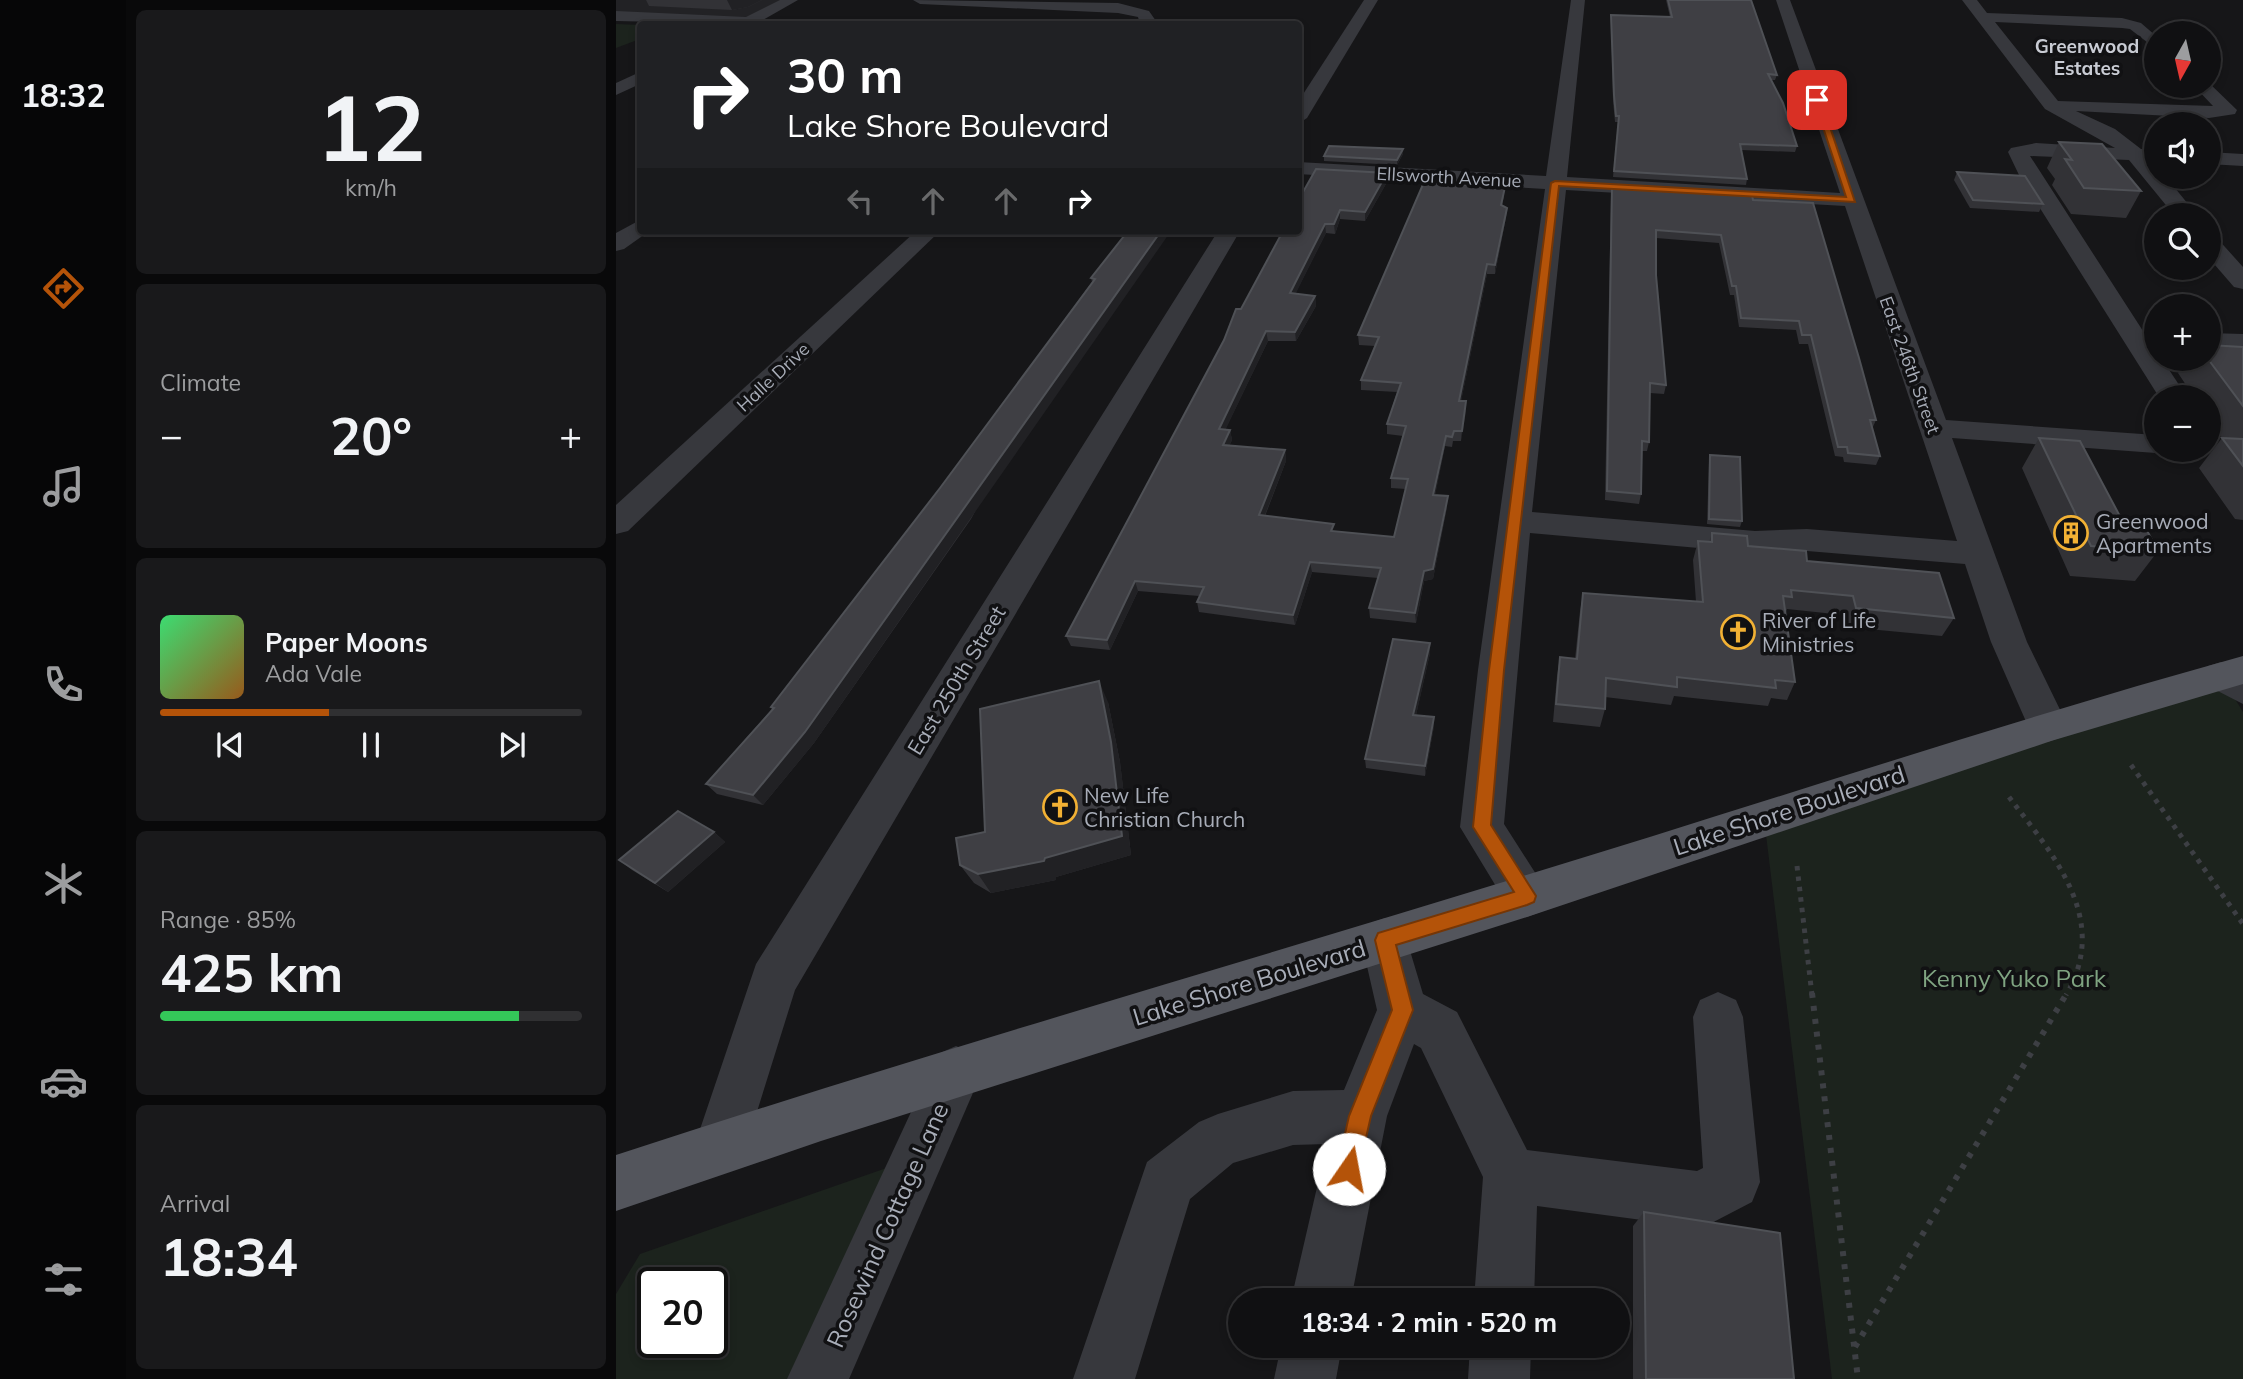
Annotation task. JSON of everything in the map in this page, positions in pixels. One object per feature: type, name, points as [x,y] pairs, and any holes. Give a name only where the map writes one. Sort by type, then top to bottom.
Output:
[{"type":"main road","name":"Lake Shore Boulevard","points":[[616,1183],[956,1072],[1527,896],[2048,726],[2236,679]]},
{"type":"street","points":[[751,21],[791,0]]},
{"type":"street","points":[[920,0],[1118,8],[1144,15],[1146,21]]},
{"type":"street","points":[[1302,112],[1371,0]]},
{"type":"street","points":[[1527,896],[1482,827],[1514,521],[1578,0]]},
{"type":"street","name":"East 246th Street","points":[[1783,0],[2009,642],[2048,726]]},
{"type":"street","points":[[1969,0],[2052,104],[2067,115],[2144,154]]},
{"type":"street","points":[[616,16],[710,21]]},
{"type":"street","points":[[1984,17],[2099,22],[2135,26],[2144,34]]},
{"type":"street","points":[[616,90],[637,79]]},
{"type":"street","points":[[2052,104],[2209,112],[2228,110],[2216,98]]},
{"type":"street","points":[[2144,155],[2036,149],[2018,152],[2029,175],[2144,336]]},
{"type":"street","points":[[2221,159],[2243,160]]},
{"type":"street","name":"Ellsworth Avenue","points":[[1302,168],[1852,200]]},
{"type":"street","points":[[616,244],[637,229]]},
{"type":"street","name":"Halle Drive","points":[[616,523],[925,235]]},
{"type":"street","name":"East 250th Street","points":[[720,1147],[773,981],[1227,235]]},
{"type":"street","points":[[2221,257],[2243,282]]},
{"type":"street","points":[[2221,341],[2243,342]]},
{"type":"street","points":[[1932,428],[2144,443]]},
{"type":"street","points":[[1514,521],[1755,542],[1807,540],[1977,554]]},
{"type":"street","points":[[1324,1288],[1360,1116],[1402,1010],[1385,940]]},
{"type":"street","points":[[1402,1010],[1439,1030],[1511,1175],[1505,1288]]},
{"type":"street","points":[[1511,1175],[1702,1199],[1732,1182],[1717,1017]]},
{"type":"street","name":"Rosewind Cottage Lane","points":[[818,1379],[956,1072]]},
{"type":"street","points":[[1104,1379],[1167,1182],[1218,1141],[1293,1118],[1360,1116]]},
{"type":"street","points":[[1305,1379],[1309,1358]]},
{"type":"street","points":[[1499,1379],[1500,1358]]},
{"type":"path","points":[[2131,765],[2243,924]]},
{"type":"path","points":[[1854,1347],[2077,978],[2083,919],[2062,868],[2009,797]]},
{"type":"path","points":[[1797,866],[1858,1379]]},
{"type":"shaded area","points":[[616,0],[792,0],[751,21],[616,16]]},
{"type":"green space","points":[[616,24],[637,25],[637,40],[616,48]]},
{"type":"green space","name":"Kenny Yuko Park","points":[[2221,676],[2243,712],[2243,1379],[1832,1379],[1764,818]]},
{"type":"green space","points":[[918,1157],[818,1379],[616,1379],[616,1294],[640,1254]]},
{"type":"building","points":[[1668,0],[1751,0],[1777,75],[1768,74],[1783,103],[1797,146],[1740,144],[1747,179],[1614,171],[1619,116],[1616,116],[1614,95],[1611,15],[1672,17]]},
{"type":"building","points":[[2059,142],[2102,144],[2141,191],[2084,188],[2065,159],[2072,160]]},
{"type":"building","points":[[1329,146],[1403,149],[1397,160],[1324,156]]},
{"type":"building","points":[[1316,169],[1387,173],[1365,212],[1340,210],[1334,224],[1325,224],[1290,293],[1315,296],[1295,332],[1266,331],[1219,429],[1230,430],[1223,445],[1285,450],[1259,515],[1334,524],[1331,531],[1394,537],[1408,479],[1391,478],[1406,426],[1387,424],[1401,383],[1361,380],[1379,337],[1358,335],[1424,182],[1505,187],[1501,205],[1507,208],[1495,265],[1487,264],[1459,401],[1466,401],[1462,431],[1454,431],[1452,437],[1446,436],[1433,495],[1448,496],[1433,569],[1424,571],[1415,613],[1369,608],[1381,568],[1310,562],[1293,615],[1197,602],[1204,587],[1135,581],[1107,640],[1066,636],[1224,340],[1236,309],[1241,309],[1281,235],[1302,235],[1302,194]]},
{"type":"building","points":[[1957,172],[2025,176],[2043,204],[1973,200]]},
{"type":"building","points":[[1612,187],[1752,195],[1753,200],[1813,203],[1876,420],[1870,420],[1880,456],[1848,453],[1847,447],[1838,447],[1811,335],[1802,335],[1799,321],[1741,318],[1736,286],[1732,286],[1721,235],[1656,230],[1656,275],[1666,385],[1650,383],[1649,442],[1642,441],[1641,494],[1607,491]]},
{"type":"building","points":[[1125,235],[1158,235],[805,732],[753,795],[706,784],[774,708],[771,707],[940,488],[1095,279],[1091,278]]},
{"type":"building","points":[[2221,346],[2243,347],[2243,406],[2217,371],[2221,371]]},
{"type":"building","points":[[2039,438],[2080,441],[2123,522],[2143,523],[2158,551],[2091,546]]},
{"type":"building","points":[[2222,438],[2243,439],[2243,466]]},
{"type":"building","points":[[1710,455],[1740,457],[1742,521],[1709,519]]},
{"type":"building","points":[[1712,533],[1747,536],[1748,546],[1806,551],[1807,561],[1939,573],[1954,618],[1856,608],[1853,596],[1791,590],[1792,597],[1783,596],[1795,682],[1775,680],[1776,688],[1677,677],[1677,687],[1606,678],[1605,709],[1556,704],[1560,657],[1577,659],[1583,593],[1703,602],[1698,541],[1712,542]]},
{"type":"building","points":[[1393,639],[1430,643],[1413,715],[1434,717],[1425,766],[1365,759]]},
{"type":"building","name":"New Life Christian Church","points":[[1099,681],[1111,742],[1122,836],[1045,858],[1044,861],[978,874],[960,865],[956,838],[985,832],[980,709]]},
{"type":"building","points":[[678,811],[714,832],[655,883],[619,860]]},
{"type":"building","points":[[1644,1212],[1780,1233],[1794,1379],[1646,1379]]},
{"type":"place","name":"Greenwood Apartments","points":[[2071,533]]},
{"type":"place","name":"River of Life Ministries","points":[[1738,632]]},
{"type":"place","name":"New Life Christian Church","points":[[1060,807]]},
{"type":"district","name":"Greenwood Estates","points":[[2087,57]]},
{"type":"route","points":[[1349,1169],[1360,1116],[1402,1010],[1385,940],[1527,896],[1482,827],[1497,670],[1555,183],[1852,200],[1817,100]]}]
